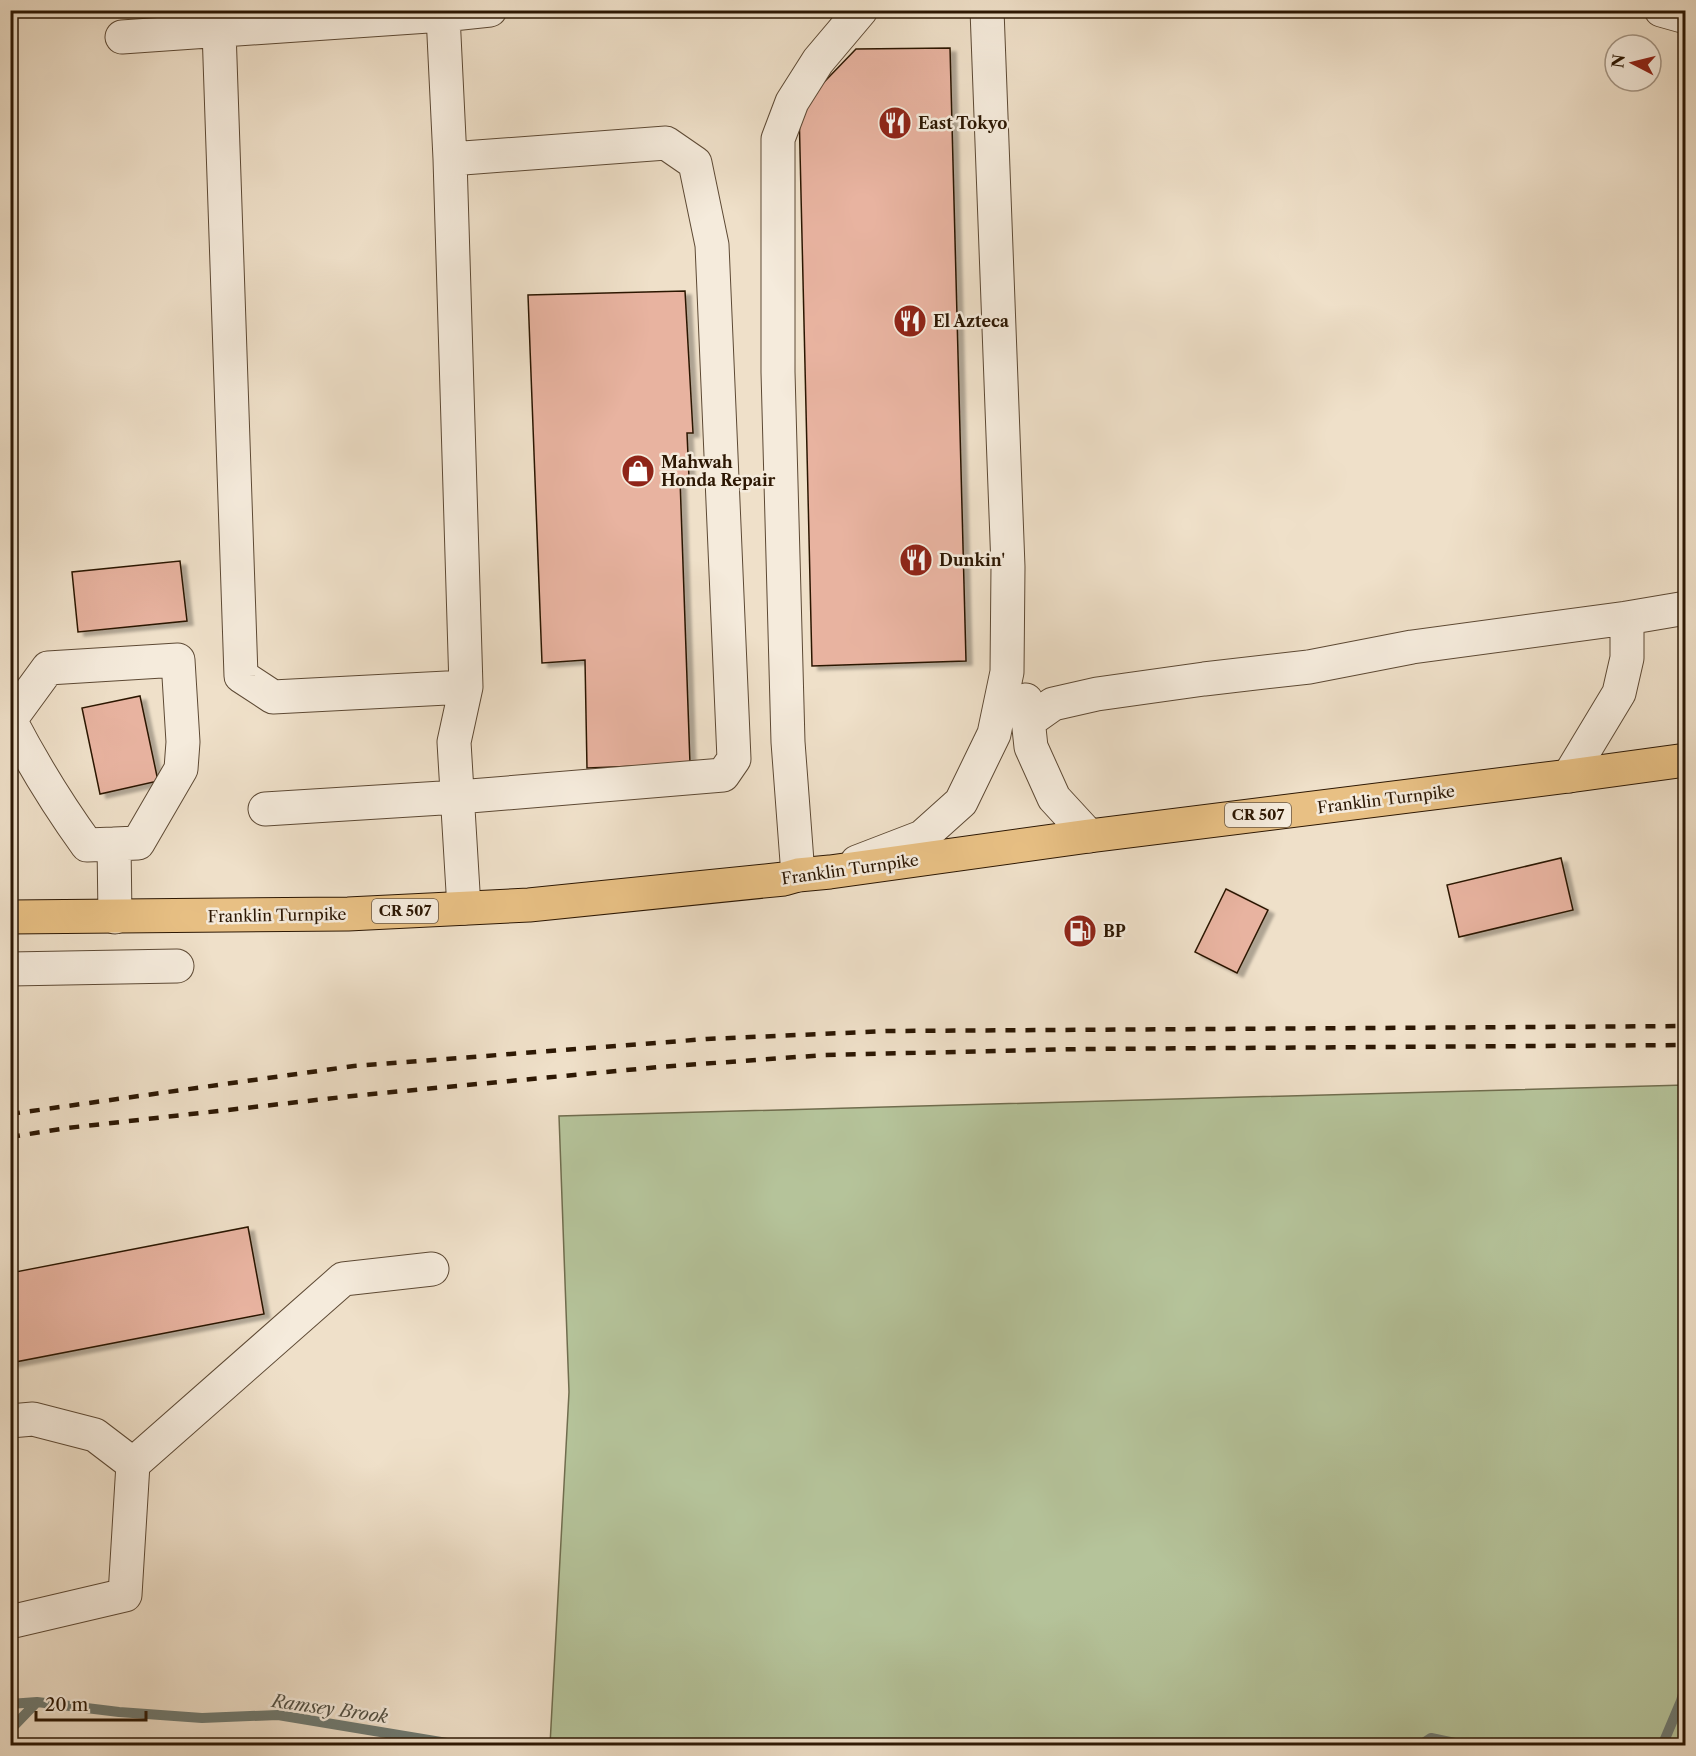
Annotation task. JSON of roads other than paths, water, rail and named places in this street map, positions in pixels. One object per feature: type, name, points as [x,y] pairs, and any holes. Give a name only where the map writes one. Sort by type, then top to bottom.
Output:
[{"type":"main road","name":"Franklin Turnpike","points":[[10,917],[348,914],[552,903],[784,879],[798,874],[830,872],[1089,836],[1569,777],[1686,760]]},
{"type":"lane","points":[[122,37],[490,10]]},
{"type":"lane","points":[[798,874],[788,742],[778,384],[778,139],[792,102],[818,61],[861,10]]},
{"type":"lane","points":[[830,872],[922,837],[961,802],[994,734],[1007,672],[1008,567],[987,10]]},
{"type":"lane","points":[[1661,10],[1686,17]]},
{"type":"lane","points":[[443,15],[450,159],[466,687],[454,742],[464,908]]},
{"type":"lane","points":[[219,30],[241,676],[273,697],[466,687]]},
{"type":"lane","points":[[265,809],[458,797],[723,775],[734,759],[712,245],[695,163],[666,143],[450,159]]},
{"type":"lane","points":[[1008,567],[1031,747],[1054,798],[1089,836]]},
{"type":"lane","points":[[1029,721],[1053,704],[1083,697],[1204,679],[1309,667],[1412,647],[1686,608]]},
{"type":"lane","points":[[1569,777],[1619,693],[1627,658],[1627,618]]},
{"type":"lane","points":[[178,660],[183,742],[181,769],[138,843],[114,844],[87,845],[56,801],[10,720],[48,668],[178,660]]},
{"type":"lane","points":[[114,844],[115,916]]},
{"type":"lane","points":[[10,969],[177,966]]},
{"type":"lane","points":[[10,1622],[125,1595],[133,1464],[343,1280],[432,1269]]},
{"type":"lane","points":[[10,1421],[33,1419],[95,1435],[133,1464]]},
{"type":"waterway","name":"Ramsey Brook","points":[[1662,1746],[1686,1683]]},
{"type":"waterway","name":"Ramsey Brook","points":[[10,1704],[37,1702],[119,1712],[202,1718],[278,1715],[465,1746]]},
{"type":"waterway","points":[[10,1730],[37,1702]]},
{"type":"waterway","name":"Ramsey Brook","points":[[1419,1746],[1431,1738],[1469,1746]]},
{"type":"railway","points":[[10,1114],[354,1066],[707,1039],[888,1031],[1686,1026]]},
{"type":"railway","points":[[10,1137],[67,1128],[361,1095],[659,1067],[825,1055],[1081,1049],[1686,1045]]},
{"type":"place","name":"East Tokyo","points":[[895,123]]},
{"type":"place","name":"El Azteca","points":[[910,321]]},
{"type":"place","name":"Mahwah Honda Repair","points":[[638,471]]},
{"type":"place","name":"Dunkin'","points":[[916,560]]},
{"type":"place","name":"BP","points":[[1080,931]]}]
